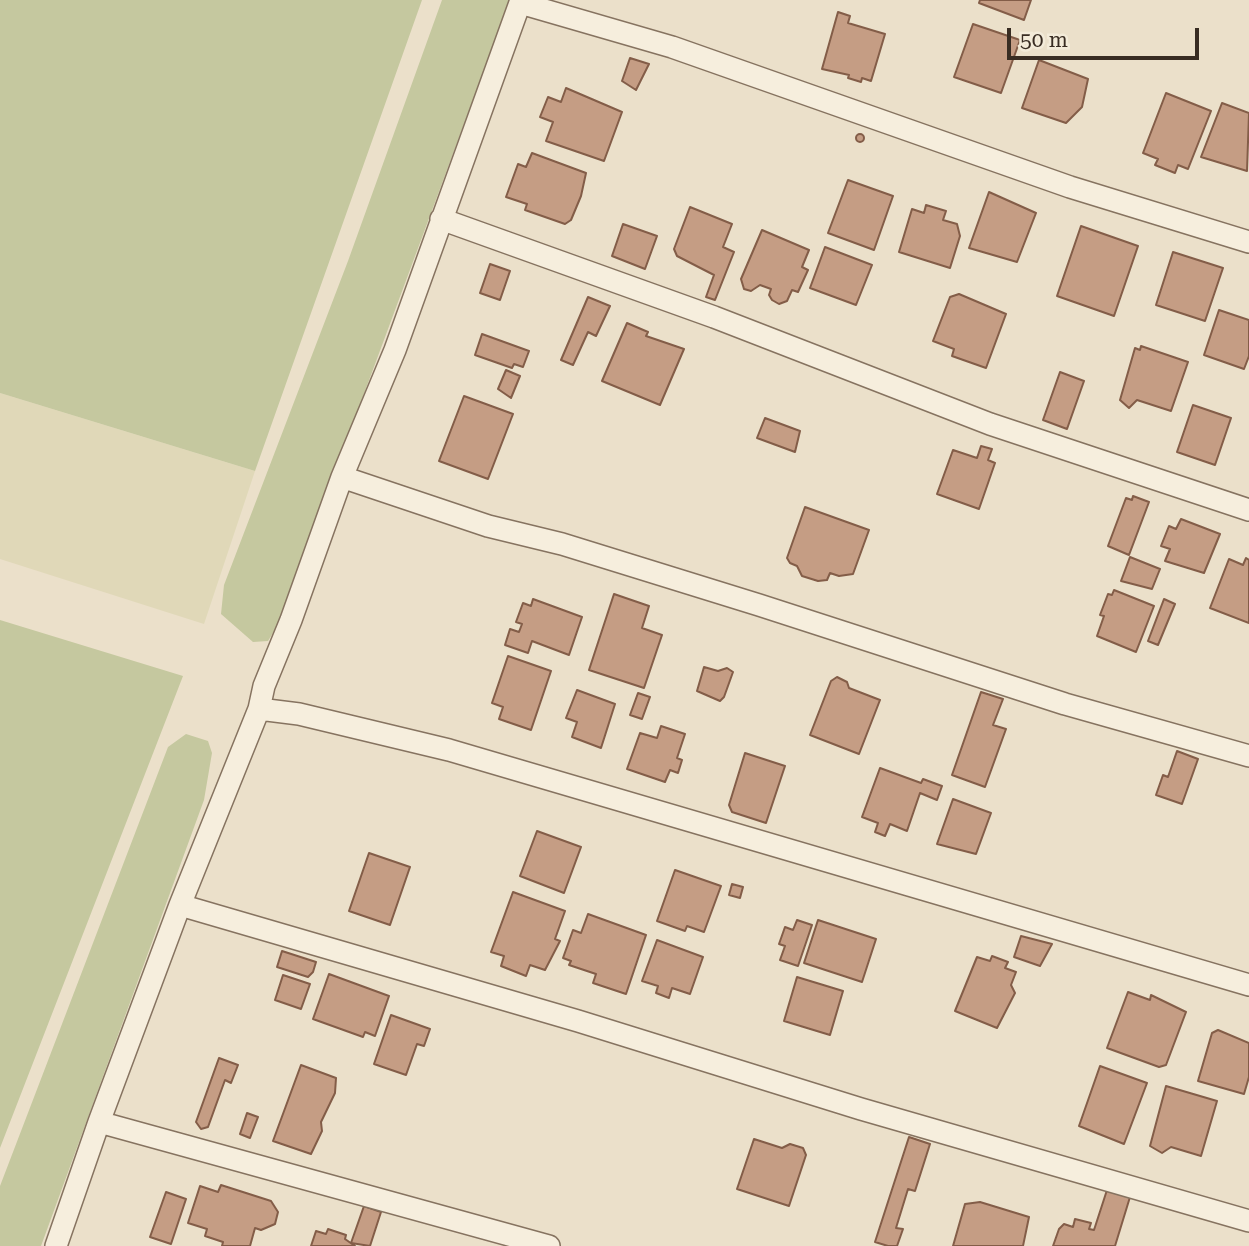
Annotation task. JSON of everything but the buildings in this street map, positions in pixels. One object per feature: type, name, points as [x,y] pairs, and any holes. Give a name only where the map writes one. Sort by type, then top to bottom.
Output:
[{"type":"street","points":[[56,1246],[180,905],[259,709],[264,687],[342,477],[395,350],[520,1],[672,47],[1070,187],[1249,242]]},
{"type":"street","points":[[441,219],[714,317],[978,419],[1249,510]]},
{"type":"street","points":[[342,477],[488,526],[562,544],[1065,704],[1249,756]]},
{"type":"street","points":[[259,709],[299,714],[449,750],[1249,985]]},
{"type":"street","points":[[180,905],[578,1021],[861,1109],[1249,1221]]},
{"type":"street","points":[[99,1122],[550,1246]]},
{"type":"shaded area","points":[[0,393],[255,471],[204,624],[0,559]]},
{"type":"green space","points":[[0,0],[422,0],[255,471],[0,393]]},
{"type":"green space","points":[[442,0],[510,0],[279,623],[268,641],[253,642],[221,614],[224,585],[348,261]]},
{"type":"green space","points":[[0,620],[183,676],[0,1148]]},
{"type":"green space","points":[[186,734],[208,741],[212,753],[204,800],[41,1246],[0,1246],[0,1186],[168,747]]}]
